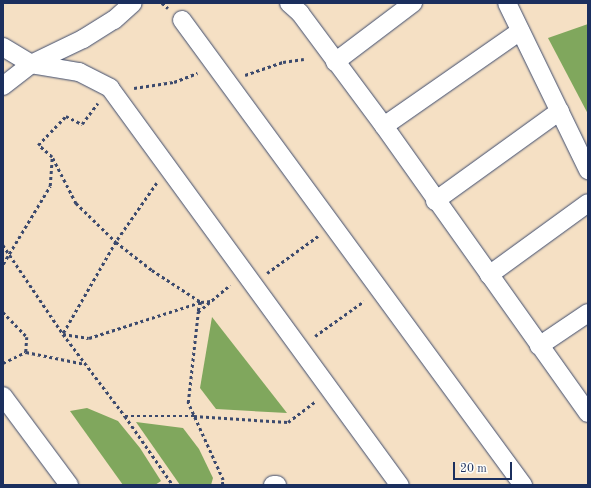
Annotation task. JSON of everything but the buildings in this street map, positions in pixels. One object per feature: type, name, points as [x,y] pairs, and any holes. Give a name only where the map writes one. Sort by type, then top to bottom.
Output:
[{"type":"street","points":[[3,86],[31,64],[83,39],[114,20],[133,3]]},
{"type":"street","points":[[289,3],[300,13],[384,126],[435,201],[588,413]]},
{"type":"street","points":[[335,62],[413,3]]},
{"type":"street","points":[[507,3],[588,170]]},
{"type":"street","points":[[182,20],[524,485]]},
{"type":"street","points":[[384,126],[520,31]]},
{"type":"street","points":[[3,47],[31,64],[79,72],[110,88],[400,485]]},
{"type":"street","points":[[435,201],[560,111]]},
{"type":"street","points":[[489,275],[588,203]]},
{"type":"street","points":[[539,346],[588,313]]},
{"type":"street","points":[[3,396],[69,485]]},
{"type":"path","points":[[243,75],[283,62],[304,59]]},
{"type":"path","points":[[201,302],[152,270],[116,242],[76,203],[52,157],[38,145],[66,116],[82,124],[110,88],[141,88],[174,82],[215,65]]},
{"type":"path","points":[[3,264],[50,186],[52,157]]},
{"type":"path","points":[[63,334],[116,242],[169,167]]},
{"type":"path","points":[[198,312],[211,301],[333,226]]},
{"type":"path","points":[[3,246],[9,252],[63,334],[125,416],[173,485]]},
{"type":"path","points":[[300,347],[380,290]]},
{"type":"path","points":[[63,334],[89,338],[201,302],[211,301]]},
{"type":"path","points":[[201,302],[198,312],[188,404],[223,480],[222,485]]},
{"type":"path","points":[[3,312],[27,337],[26,352]]},
{"type":"path","points":[[3,363],[26,352],[85,364]]},
{"type":"path","points":[[125,416],[194,416],[288,422],[331,390]]},
{"type":"green space","points":[[588,24],[588,114],[548,38]]},
{"type":"green space","points":[[212,317],[287,413],[216,409],[200,388]]},
{"type":"green space","points":[[87,408],[118,421],[140,448],[161,481],[155,485],[123,485],[70,411]]},
{"type":"green space","points":[[136,422],[183,428],[199,449],[213,478],[211,485],[180,485]]}]
